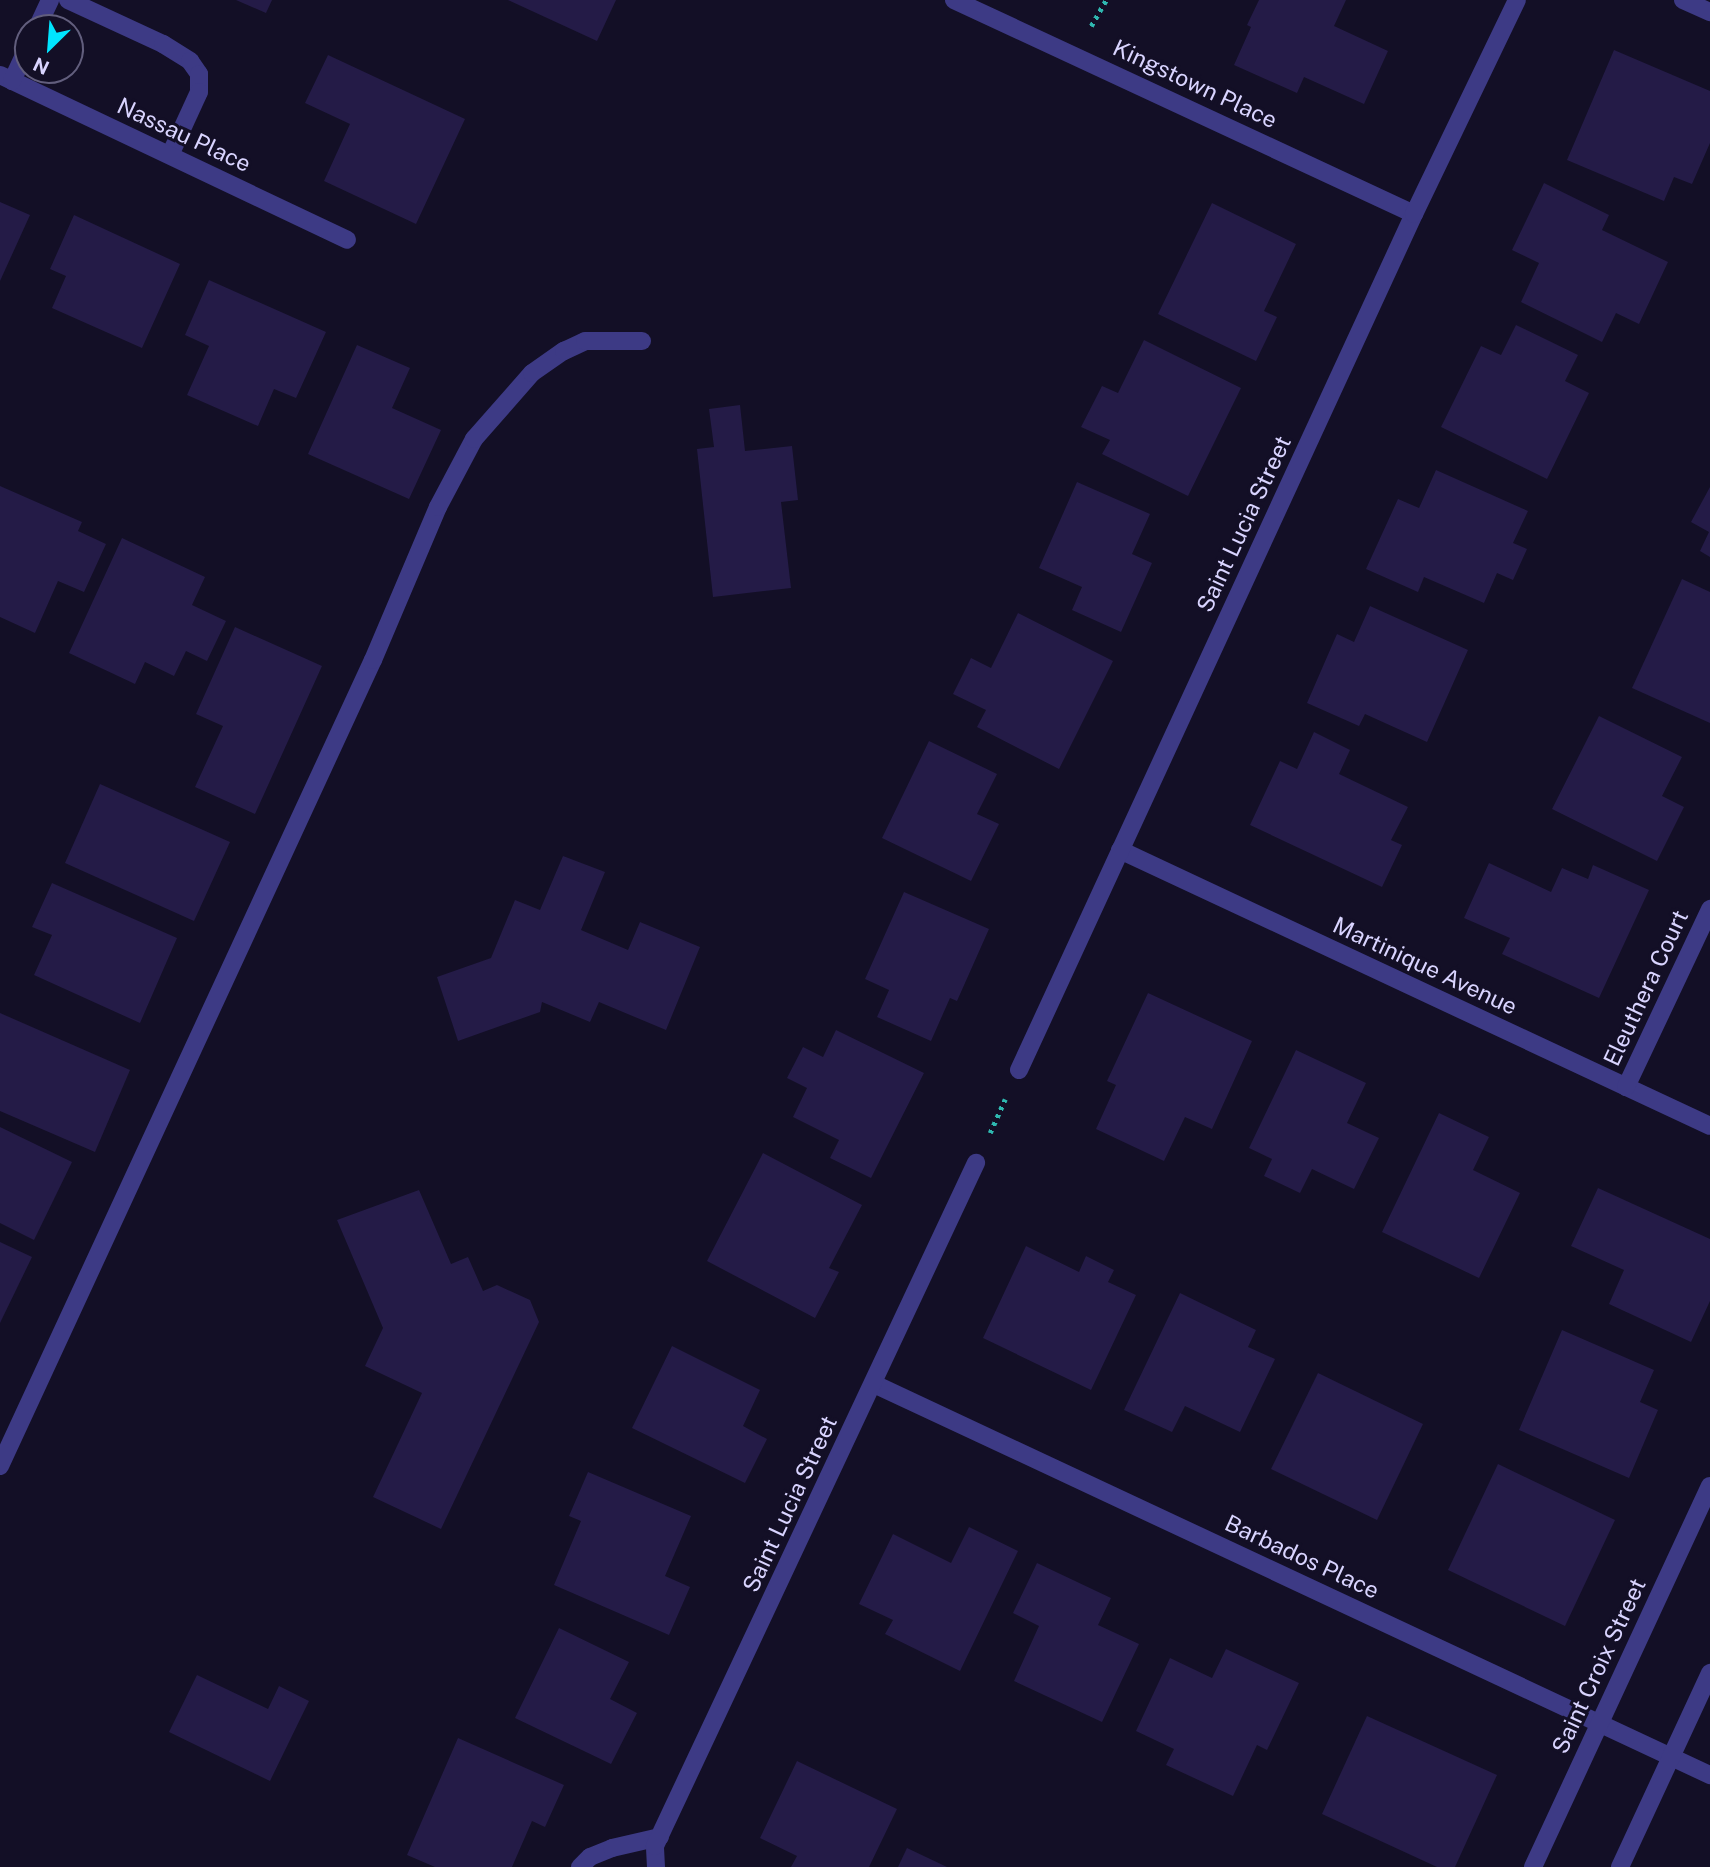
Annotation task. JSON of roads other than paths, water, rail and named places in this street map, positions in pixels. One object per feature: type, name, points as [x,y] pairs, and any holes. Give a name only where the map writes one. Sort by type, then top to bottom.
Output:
[{"type":"street","points":[[68,0],[163,44],[190,61],[199,74],[199,92],[170,155]]},
{"type":"street","name":"Kingstown Place","points":[[954,0],[1414,214]]},
{"type":"street","name":"Saint Lucia Street","points":[[1019,1070],[1414,214],[1517,0]]},
{"type":"street","points":[[1683,0],[1710,12]]},
{"type":"street","name":"Nassau Place","points":[[6,78],[347,240]]},
{"type":"street","points":[[0,1466],[373,660],[438,506],[474,439],[531,373],[564,351],[585,341],[642,341]]},
{"type":"street","name":"Martinique Avenue","points":[[1119,850],[1710,1126]]},
{"type":"street","name":"Eleuthera Court","points":[[1626,1087],[1710,908]]},
{"type":"street","name":"Saint Lucia Street","points":[[656,1867],[656,1846],[660,1837],[976,1163]]},
{"type":"street","name":"Barbados Place","points":[[874,1384],[1710,1775]]},
{"type":"street","name":"Saint Croix Street","points":[[1533,1867],[1710,1486]]},
{"type":"street","points":[[1620,1867],[1710,1674]]},
{"type":"street","points":[[580,1867],[590,1857],[612,1848],[660,1837]]}]
